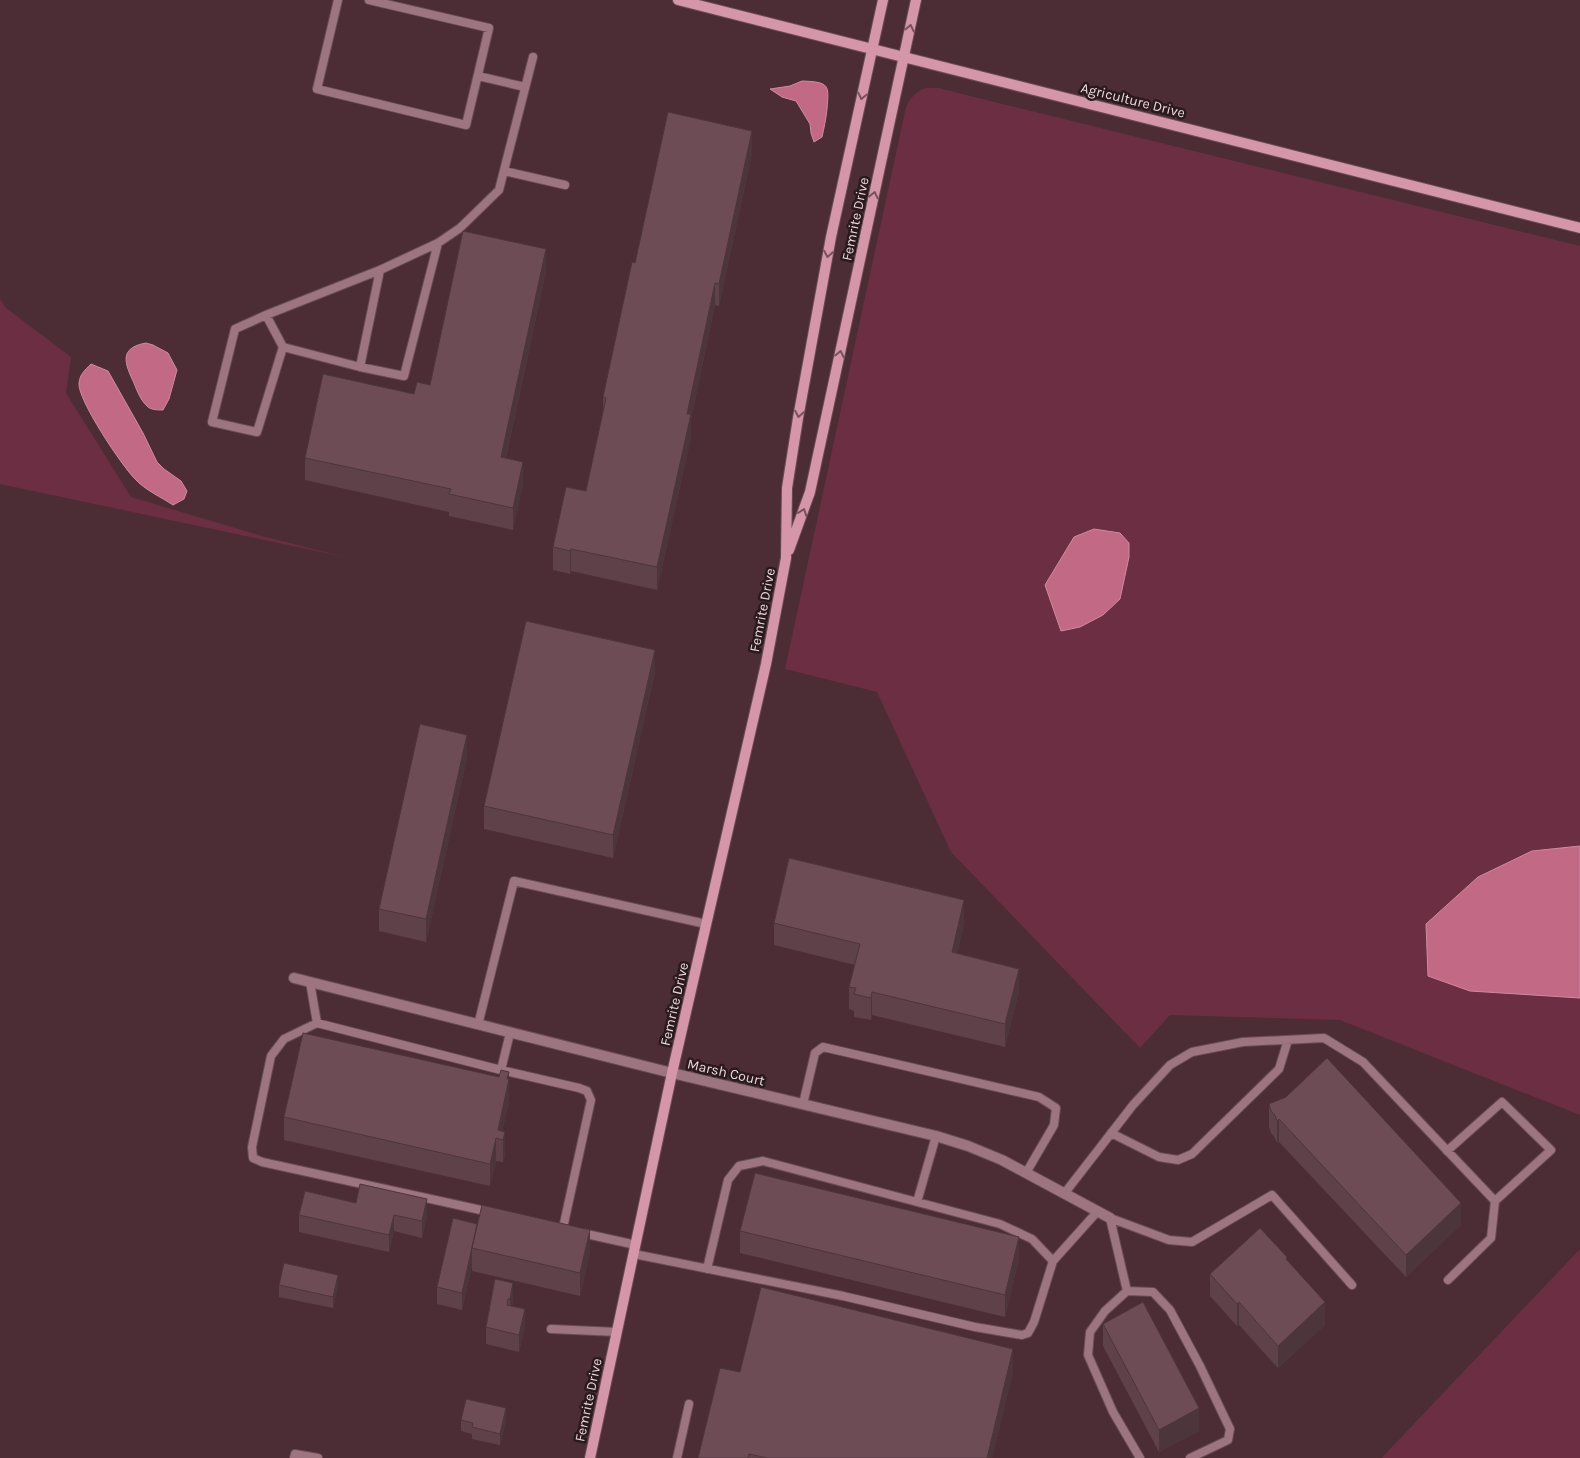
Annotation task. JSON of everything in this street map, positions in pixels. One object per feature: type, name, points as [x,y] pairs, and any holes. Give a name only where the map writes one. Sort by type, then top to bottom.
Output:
[{"type":"street","name":"Agriculture Drive","points":[[678,0],[1580,228]]},
{"type":"street","name":"Femrite Drive","points":[[786,558],[787,488],[798,418],[831,237],[883,0]]},
{"type":"street","name":"Femrite Drive","points":[[590,1458],[672,1073],[766,664],[786,558],[810,492],[916,0]]},
{"type":"street","name":"Marsh Court","points":[[294,978],[672,1073],[936,1136],[968,1146],[1002,1160],[1110,1218]]},
{"type":"lane","points":[[338,0],[317,89],[466,125],[489,28],[369,0]]},
{"type":"lane","points":[[266,315],[282,347],[258,432],[212,422],[235,329],[266,315],[380,270],[438,243],[460,228],[499,190],[533,57]]},
{"type":"lane","points":[[478,76],[525,87]]},
{"type":"lane","points":[[504,171],[565,185]]},
{"type":"lane","points":[[282,347],[404,376],[438,243]]},
{"type":"lane","points":[[360,367],[380,270]]},
{"type":"lane","points":[[478,1025],[514,881],[706,924]]},
{"type":"lane","points":[[310,982],[317,1023]]},
{"type":"lane","points":[[494,1212],[262,1162],[253,1158],[252,1147],[271,1056],[284,1039],[317,1023],[579,1088],[587,1091],[591,1100],[559,1227],[707,1269],[1022,1335],[1028,1333],[1034,1322],[1053,1261],[1097,1212]]},
{"type":"lane","points":[[501,1070],[510,1033]]},
{"type":"lane","points":[[1064,1194],[1133,1105],[1170,1065],[1192,1052],[1243,1042],[1324,1038],[1363,1062],[1495,1202]]},
{"type":"lane","points":[[1111,1133],[1160,1158],[1178,1160],[1192,1154],[1279,1069],[1288,1040]]},
{"type":"lane","points":[[803,1104],[815,1053],[823,1047],[1039,1097],[1056,1108],[1054,1125],[1026,1173]]},
{"type":"lane","points":[[1447,1151],[1502,1102],[1551,1150],[1495,1202],[1491,1238],[1448,1280]]},
{"type":"lane","points":[[917,1202],[936,1136]]},
{"type":"lane","points":[[707,1269],[728,1180],[739,1166],[763,1161],[1000,1224],[1032,1239],[1053,1261]]},
{"type":"lane","points":[[1110,1218],[1169,1240],[1192,1242],[1272,1195],[1352,1286]]},
{"type":"lane","points":[[1110,1218],[1127,1292]]},
{"type":"lane","points":[[1140,1458],[1114,1412],[1088,1355],[1090,1332],[1105,1311],[1127,1292],[1153,1292],[1170,1310],[1200,1366],[1230,1429],[1228,1440],[1190,1458]]},
{"type":"lane","points":[[552,1329],[617,1332]]},
{"type":"lane","points":[[677,1458],[689,1404]]},
{"type":"lane","points":[[294,1458],[295,1454],[318,1458]]},
{"type":"shaded area","points":[[802,81],[823,84],[826,86],[828,95],[827,113],[822,137],[814,142],[810,124],[796,101],[782,97],[770,89],[790,86]]},
{"type":"shaded area","points":[[926,88],[939,88],[1580,246],[1580,1115],[1340,1020],[1170,1015],[1140,1048],[951,852],[877,692],[785,669],[906,107],[914,95]]},
{"type":"shaded area","points":[[0,299],[6,308],[71,357],[66,393],[131,497],[262,536],[345,557],[0,484]]},
{"type":"shaded area","points":[[146,343],[168,353],[177,370],[169,399],[163,410],[151,409],[143,402],[126,363],[126,358],[131,349]]},
{"type":"shaded area","points":[[91,364],[108,371],[157,462],[181,481],[187,491],[184,499],[173,505],[143,487],[129,472],[111,447],[92,417],[80,391],[80,377]]},
{"type":"shaded area","points":[[1094,529],[1120,533],[1129,543],[1129,557],[1120,599],[1103,615],[1080,627],[1061,631],[1045,585],[1074,537]]},
{"type":"shaded area","points":[[1580,846],[1580,998],[1470,991],[1428,976],[1426,924],[1478,877],[1532,851]]},
{"type":"shaded area","points":[[1580,1249],[1580,1458],[1382,1458],[1390,1449]]},
{"type":"building","points":[[668,112],[752,131],[719,284],[715,283],[687,414],[691,414],[657,567],[553,547],[566,487],[586,491],[606,398],[603,397],[632,262],[635,263]]},
{"type":"building","points":[[463,231],[546,249],[501,457],[523,462],[513,508],[449,494],[451,489],[305,458],[323,374],[414,394],[417,382],[430,385]]},
{"type":"building","points":[[526,621],[655,650],[613,835],[484,806]]},
{"type":"building","points":[[420,724],[467,735],[426,919],[379,909]]},
{"type":"building","points":[[789,858],[964,900],[952,952],[1019,969],[1005,1024],[872,992],[871,998],[854,994],[856,988],[849,987],[860,944],[774,923]]},
{"type":"building","points":[[303,1033],[499,1077],[501,1070],[509,1072],[498,1130],[505,1132],[503,1140],[496,1138],[490,1164],[284,1117]]},
{"type":"building","points":[[1327,1058],[1461,1203],[1406,1255],[1279,1119],[1277,1121],[1271,1111],[1269,1104],[1286,1097]]},
{"type":"building","points":[[755,1173],[1019,1237],[1005,1295],[740,1231]]},
{"type":"building","points":[[360,1184],[427,1199],[422,1221],[394,1215],[389,1235],[299,1215],[305,1191],[356,1203]]},
{"type":"building","points":[[482,1205],[590,1230],[580,1273],[472,1248]]},
{"type":"building","points":[[453,1218],[477,1224],[462,1293],[437,1287]]},
{"type":"building","points":[[1260,1228],[1325,1302],[1278,1346],[1239,1302],[1237,1304],[1210,1274]]},
{"type":"building","points":[[284,1263],[338,1275],[333,1297],[279,1285]]},
{"type":"building","points":[[495,1279],[513,1283],[507,1305],[525,1309],[519,1335],[486,1327]]},
{"type":"building","points":[[761,1287],[1013,1349],[987,1458],[767,1458],[749,1454],[748,1458],[698,1458],[720,1368],[740,1372]]},
{"type":"building","points":[[1143,1302],[1199,1408],[1159,1430],[1103,1324]]},
{"type":"building","points":[[466,1399],[506,1408],[500,1434],[472,1427],[473,1423],[461,1420]]}]
